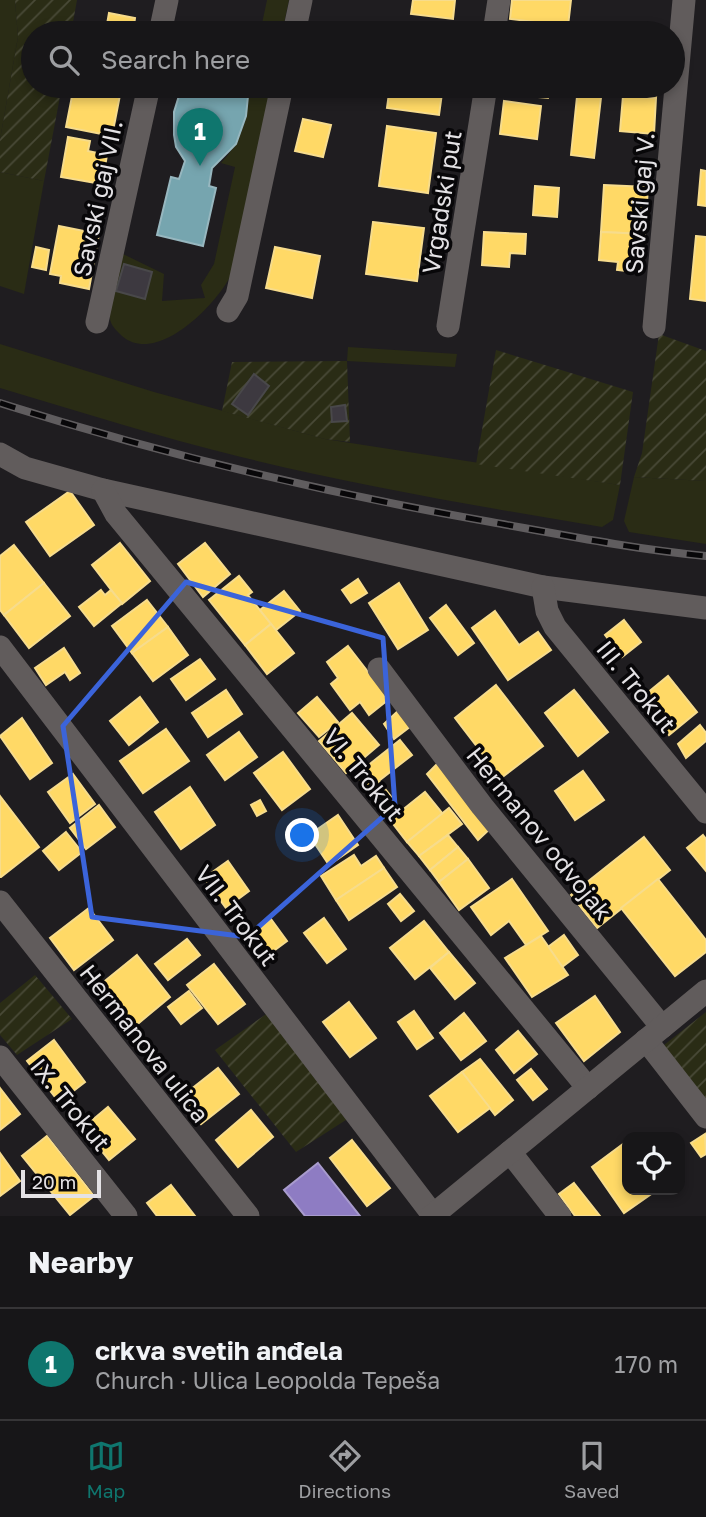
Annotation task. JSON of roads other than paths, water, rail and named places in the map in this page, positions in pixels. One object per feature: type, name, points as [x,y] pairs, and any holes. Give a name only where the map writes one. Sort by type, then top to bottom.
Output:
[{"type":"street","points":[[163,21],[167,0]]},
{"type":"street","points":[[297,21],[301,0]]},
{"type":"street","points":[[496,21],[499,0]]},
{"type":"street","name":"Savski gaj V.","points":[[682,21],[684,0]]},
{"type":"street","name":"Savski gaj VII.","points":[[97,322],[146,98]]},
{"type":"street","points":[[228,311],[237,296],[279,98]]},
{"type":"street","name":"Vrgadski put","points":[[448,326],[483,98]]},
{"type":"street","name":"Savski gaj V.","points":[[654,327],[675,98]]},
{"type":"street","points":[[0,454],[25,468],[103,490],[542,587],[706,608]]},
{"type":"street","name":"VI. Trokut","points":[[103,490],[116,514],[588,1088]]},
{"type":"street","name":"III. Trokut","points":[[542,587],[547,611],[555,627],[706,812]]},
{"type":"street","name":"VII. Trokut","points":[[0,647],[433,1216]]},
{"type":"street","name":"Hermanov odvojak","points":[[379,670],[654,1034],[706,1117]]},
{"type":"street","name":"Hermanova ulica","points":[[0,902],[248,1216]]},
{"type":"street","points":[[433,1216],[706,991]]},
{"type":"street","name":"IX. Trokut","points":[[0,1057],[126,1216]]},
{"type":"street","points":[[510,1152],[560,1216]]},
{"type":"railway","points":[[0,403],[121,439],[305,485],[571,537],[706,556]]},
{"type":"place","name":"crkva svetih anđela","points":[[200,166]]}]
